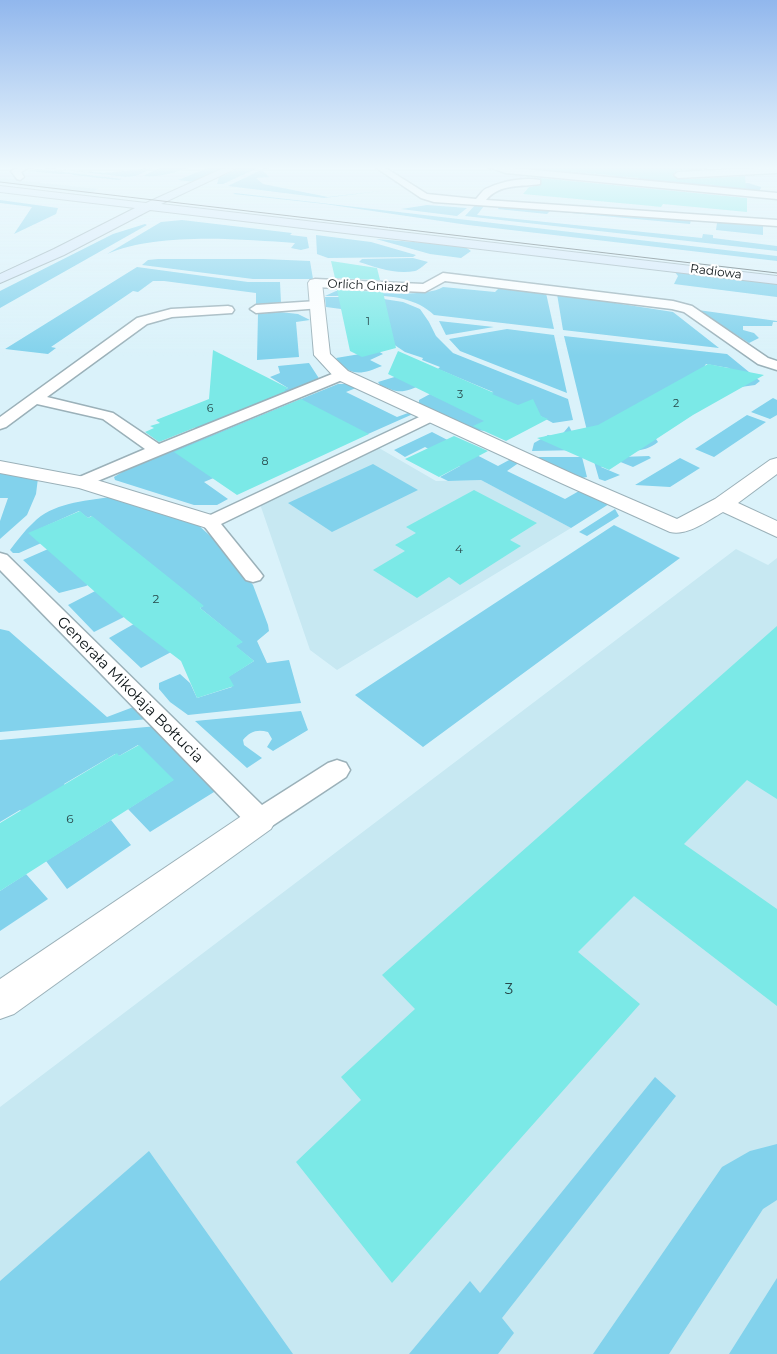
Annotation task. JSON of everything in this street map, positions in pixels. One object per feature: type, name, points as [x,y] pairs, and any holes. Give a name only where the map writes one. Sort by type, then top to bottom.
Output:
[{"type":"street","points":[[0,279],[38,263],[104,230]]},
{"type":"street","name":"Radiowa","points":[[349,230],[777,280]]},
{"type":"street","points":[[0,269],[47,243]]},
{"type":"street","name":"Orlich Gniazd","points":[[315,283],[322,355],[342,375],[678,527],[723,504]]},
{"type":"street","points":[[777,464],[723,504],[777,530]]},
{"type":"street","points":[[0,468],[84,482],[210,522]]},
{"type":"street","points":[[0,1001],[260,820]]},
{"type":"lane","name":"Orlich Gniazd","points":[[315,283],[425,288],[443,277],[673,305],[688,309],[763,361],[777,366]]},
{"type":"lane","points":[[256,309],[317,305]]},
{"type":"lane","points":[[0,424],[142,321],[171,313],[228,310]]},
{"type":"lane","points":[[84,482],[157,450],[342,375]]},
{"type":"lane","points":[[35,399],[108,416],[157,450]]},
{"type":"lane","points":[[253,576],[210,522],[432,416]]},
{"type":"lane","name":"Generała Mikołaja Bołtucia","points":[[0,559],[260,820]]},
{"type":"lane","points":[[260,820],[337,770]]},
{"type":"shaded area","points":[[125,230],[138,230],[0,308],[0,291],[113,234]]},
{"type":"shaded area","points":[[147,230],[268,230],[307,237],[309,248],[301,250],[291,248],[295,243],[199,239],[149,242],[107,254]]},
{"type":"shaded area","points":[[513,230],[555,230],[777,256],[777,261]]},
{"type":"shaded area","points":[[591,230],[626,230],[702,238],[703,234],[713,235],[713,238],[777,246],[777,251]]},
{"type":"shaded area","points":[[718,230],[763,230],[763,235]]},
{"type":"shaded area","points":[[316,235],[371,242],[416,255],[413,257],[328,258],[317,254]]},
{"type":"shaded area","points":[[376,239],[464,246],[471,251],[461,258],[430,254]]},
{"type":"shaded area","points":[[413,258],[428,262],[420,269],[400,272],[359,262],[362,259]]},
{"type":"shaded area","points":[[148,260],[310,261],[313,279],[253,279],[142,265]]},
{"type":"shaded area","points":[[137,267],[248,282],[280,282],[281,303],[256,304],[256,293],[153,281],[138,292],[133,291],[51,347],[56,348],[48,354],[5,349]]},
{"type":"shaded area","points":[[674,271],[777,283],[777,297],[674,284],[678,276]]},
{"type":"shaded area","points":[[443,287],[495,292],[500,287],[546,293],[554,329],[434,315],[411,301],[397,298],[368,295],[325,296],[336,291],[392,294],[422,293]]},
{"type":"shaded area","points":[[557,294],[673,312],[719,348],[563,330]]},
{"type":"shaded area","points":[[325,297],[371,297],[403,302],[420,309],[436,336],[453,353],[568,399],[573,420],[553,423],[533,412],[489,395],[493,392],[438,369],[440,367],[422,360],[423,358],[405,352],[341,309],[326,307]]},
{"type":"shaded area","points":[[698,310],[777,322],[773,322],[772,326],[743,326],[743,330],[754,333],[759,338],[749,343]]},
{"type":"shaded area","points":[[280,312],[298,314],[310,320],[296,322],[299,357],[257,360],[258,314]]},
{"type":"shaded area","points":[[439,321],[494,327],[446,335]]},
{"type":"shaded area","points":[[507,329],[554,335],[567,393],[460,351],[449,339]]},
{"type":"shaded area","points":[[564,336],[727,354],[760,381],[755,385],[741,387],[729,368],[706,364],[656,439],[658,442],[641,450],[633,451],[615,448],[589,439]]},
{"type":"shaded area","points":[[378,351],[383,354],[370,360],[382,366],[363,372],[346,369],[336,358]]},
{"type":"shaded area","points":[[309,363],[320,380],[197,429],[193,426],[288,388],[270,377],[280,373],[278,366]]},
{"type":"shaded area","points":[[401,375],[423,384],[411,389],[397,391],[380,385],[378,382]]},
{"type":"shaded area","points":[[338,384],[348,384],[356,388],[346,392],[397,417],[408,413],[413,414],[368,434],[204,482],[228,499],[217,505],[194,505],[115,480],[114,477],[124,471]]},
{"type":"shaded area","points":[[430,394],[498,426],[488,431],[473,430],[419,404],[419,400]]},
{"type":"shaded area","points":[[773,398],[777,400],[777,415],[770,419],[751,412]]},
{"type":"shaded area","points":[[747,415],[766,422],[714,457],[695,449]]},
{"type":"shaded area","points":[[569,426],[581,450],[532,451],[534,443],[548,435],[559,438]]},
{"type":"shaded area","points":[[432,432],[498,466],[511,459],[520,462],[507,471],[565,499],[579,491],[609,504],[571,528],[481,480],[448,481],[440,477],[460,466],[425,447],[405,457],[394,450]]},
{"type":"shaded area","points":[[379,448],[436,481],[481,480],[571,528],[337,670],[310,650],[260,504]]},
{"type":"shaded area","points":[[649,456],[651,458],[633,467],[613,459],[601,467],[620,475],[605,481],[599,479],[593,458]]},
{"type":"shaded area","points":[[582,457],[587,477],[582,478],[533,458]]},
{"type":"shaded area","points":[[680,458],[700,468],[670,487],[635,485]]},
{"type":"shaded area","points":[[373,464],[418,490],[332,532],[288,503]]},
{"type":"shaded area","points":[[0,472],[38,478],[36,494],[27,515],[0,539],[0,521],[8,498],[0,498]]},
{"type":"shaded area","points":[[110,497],[197,524],[226,550],[253,585],[268,625],[269,631],[257,641],[267,663],[289,660],[301,703],[188,715],[170,702],[159,689],[159,683],[180,674],[190,683],[197,698],[232,687],[228,677],[254,661],[235,646],[242,642],[200,608],[203,606],[91,516],[88,518],[79,511],[37,530],[48,540],[19,553],[13,553],[10,550],[30,526],[49,511],[69,504]]},
{"type":"shaded area","points":[[615,509],[619,516],[587,536],[579,532]]},
{"type":"shaded area","points":[[614,525],[680,558],[423,747],[355,695]]},
{"type":"shaded area","points":[[55,546],[95,581],[86,586],[59,593],[23,560]]},
{"type":"shaded area","points":[[736,549],[768,565],[777,558],[777,1354],[0,1354],[0,1107]]},
{"type":"shaded area","points":[[103,587],[132,613],[94,632],[68,605]]},
{"type":"shaded area","points":[[141,620],[175,650],[141,668],[109,638]]},
{"type":"shaded area","points":[[0,629],[9,631],[107,717],[136,706],[149,719],[0,732]]},
{"type":"shaded area","points":[[301,711],[308,730],[273,751],[267,747],[272,739],[268,732],[254,732],[243,740],[244,745],[262,758],[247,768],[195,721]]},
{"type":"shaded area","points":[[158,726],[222,787],[150,832],[128,809],[173,780],[138,745],[119,756],[115,754],[64,784],[66,788],[24,813],[20,810],[0,822],[0,740]]},
{"type":"shaded area","points":[[111,820],[131,845],[67,889],[46,861]]},
{"type":"shaded area","points":[[26,874],[48,899],[0,931],[0,891]]},
{"type":"shaded area","points":[[655,1077],[676,1096],[502,1318],[514,1333],[498,1354],[409,1354],[470,1281],[480,1293]]},
{"type":"shaded area","points":[[777,1144],[777,1200],[763,1209],[669,1354],[593,1354],[722,1167],[750,1151]]},
{"type":"shaded area","points":[[149,1151],[293,1354],[0,1354],[0,1281]]},
{"type":"shaded area","points":[[777,1278],[777,1354],[729,1354]]},
{"type":"building","points":[[331,261],[377,268],[380,280],[335,278]]},
{"type":"building","points":[[337,290],[383,292],[396,348],[362,357],[350,351]]},
{"type":"building","points":[[213,350],[288,388],[284,390],[286,391],[159,442],[145,432],[154,428],[150,426],[160,423],[156,420],[209,399]]},
{"type":"building","points":[[398,351],[518,405],[533,399],[541,416],[548,419],[506,441],[473,426],[484,421],[388,374]]},
{"type":"building","points":[[708,364],[764,375],[693,415],[609,470],[537,438],[598,425]]},
{"type":"building","points":[[301,399],[369,434],[237,495],[174,452]]},
{"type":"building","points":[[454,436],[488,451],[439,477],[405,459]]},
{"type":"building","points":[[474,490],[537,523],[510,540],[521,546],[460,585],[449,577],[417,598],[373,570],[405,551],[395,545],[416,533],[406,527]]},
{"type":"building","points":[[80,511],[88,518],[92,516],[177,584],[204,606],[200,608],[243,642],[236,646],[254,661],[229,677],[234,686],[197,698],[181,661],[127,620],[28,533]]},
{"type":"building","points":[[777,626],[777,799],[747,780],[684,844],[777,909],[777,1006],[634,896],[578,952],[640,1004],[392,1283],[296,1162],[361,1100],[341,1077],[415,1009],[382,975]]},
{"type":"building","points":[[139,745],[174,780],[0,891],[0,823],[117,753],[119,756]]},
{"type":"tram line","points":[[411,230],[777,273]]}]
